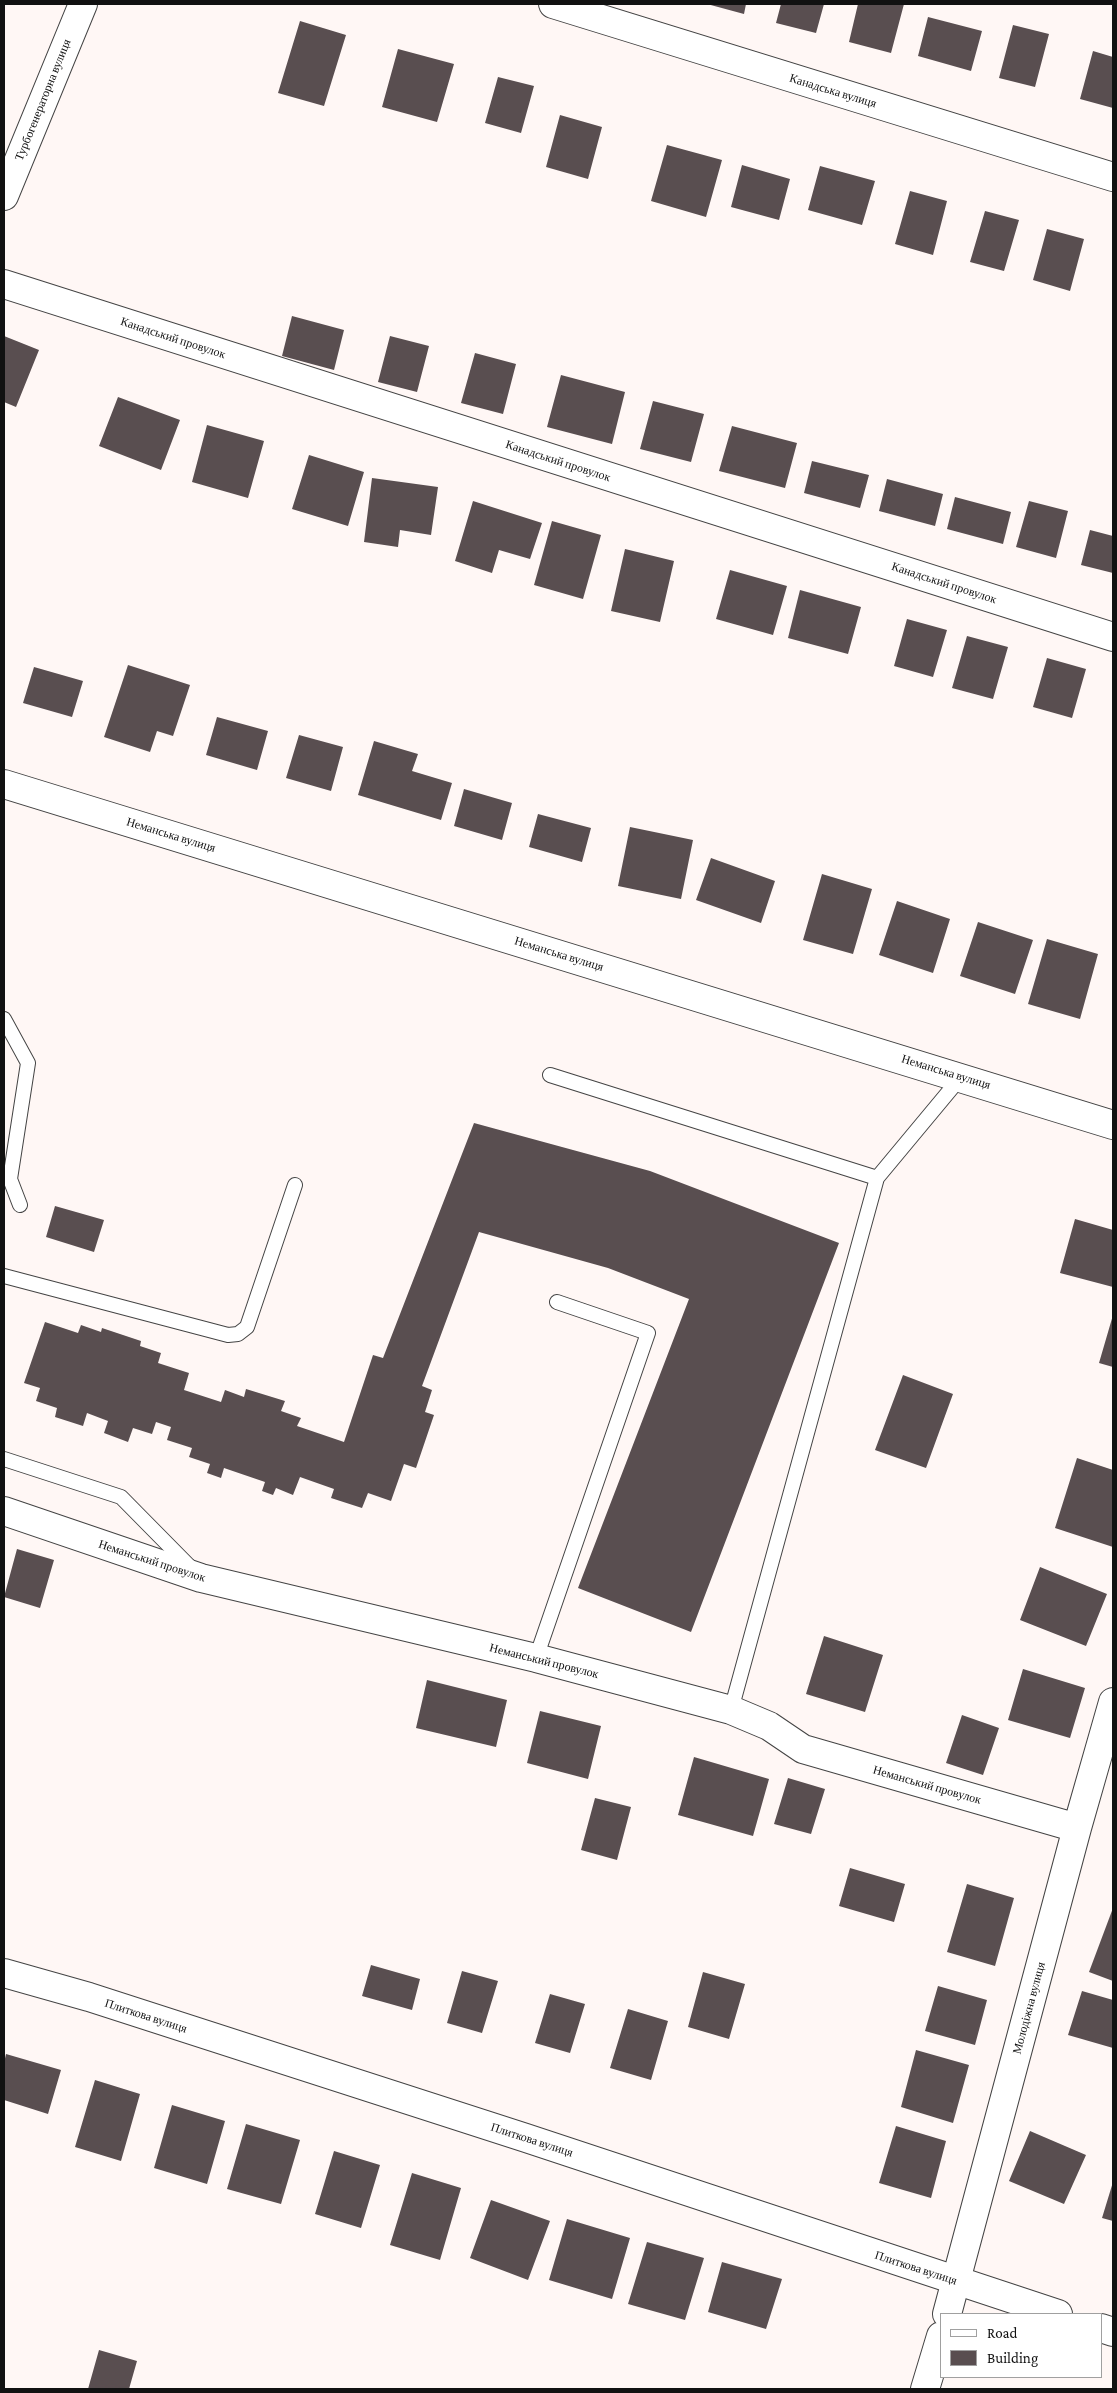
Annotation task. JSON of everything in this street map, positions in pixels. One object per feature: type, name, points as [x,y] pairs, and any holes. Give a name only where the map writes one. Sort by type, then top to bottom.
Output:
[{"type":"street","name":"Турбогенераторна вулиця","points":[[4,196],[83,4]]},
{"type":"street","name":"Канадська вулиця","points":[[553,4],[1113,177]]},
{"type":"street","name":"Канадський провулок","points":[[4,284],[1113,637]]},
{"type":"street","name":"Неманська вулиця","points":[[4,784],[1113,1125]]},
{"type":"street","name":"Неманський провулок","points":[[4,1511],[201,1578],[536,1658],[730,1710],[769,1726],[803,1750],[1077,1828]]},
{"type":"street","name":"Молодіжна вулиця","points":[[947,2313],[1077,1828],[1113,1702]]},
{"type":"street","name":"Плиткова вулиця","points":[[4,1973],[89,1997],[516,2135],[1055,2313]]},
{"type":"street","points":[[925,2389],[940,2339]]},
{"type":"lane","points":[[4,1019],[28,1063],[10,1179],[20,1205]]},
{"type":"lane","points":[[550,1075],[877,1178]]},
{"type":"lane","points":[[730,1710],[877,1178],[961,1077]]},
{"type":"lane","points":[[4,1276],[228,1336],[238,1334],[247,1327],[295,1185]]},
{"type":"lane","points":[[536,1658],[648,1333],[557,1302]]},
{"type":"lane","points":[[4,1459],[121,1497],[201,1578]]},
{"type":"building","points":[[707,4],[746,4],[744,14]]},
{"type":"building","points":[[781,4],[824,4],[816,33],[776,23]]},
{"type":"building","points":[[858,4],[904,4],[891,53],[849,42]]},
{"type":"building","points":[[928,17],[982,31],[971,71],[918,56]]},
{"type":"building","points":[[300,21],[346,35],[324,106],[278,93]]},
{"type":"building","points":[[1013,25],[1049,34],[1035,87],[999,78]]},
{"type":"building","points":[[398,49],[454,64],[437,122],[382,107]]},
{"type":"building","points":[[1093,51],[1113,57],[1113,108],[1080,99]]},
{"type":"building","points":[[498,77],[534,86],[521,133],[485,123]]},
{"type":"building","points":[[560,115],[602,127],[588,179],[546,167]]},
{"type":"building","points":[[667,145],[722,160],[706,217],[651,201]]},
{"type":"building","points":[[742,165],[790,179],[779,220],[731,207]]},
{"type":"building","points":[[820,166],[875,181],[862,225],[808,210]]},
{"type":"building","points":[[910,191],[947,201],[933,255],[895,244]]},
{"type":"building","points":[[985,211],[1019,220],[1004,271],[970,262]]},
{"type":"building","points":[[1047,229],[1084,239],[1070,291],[1033,280]]},
{"type":"building","points":[[292,316],[344,330],[334,370],[282,356]]},
{"type":"building","points":[[4,336],[39,350],[16,407],[4,402]]},
{"type":"building","points":[[390,336],[429,346],[417,392],[378,382]]},
{"type":"building","points":[[475,353],[516,364],[503,414],[461,403]]},
{"type":"building","points":[[561,375],[625,392],[612,444],[547,427]]},
{"type":"building","points":[[118,397],[180,420],[161,470],[99,446]]},
{"type":"building","points":[[653,401],[704,414],[691,462],[640,449]]},
{"type":"building","points":[[207,425],[264,441],[248,498],[192,482]]},
{"type":"building","points":[[732,426],[797,443],[785,488],[719,471]]},
{"type":"building","points":[[309,455],[364,472],[348,526],[292,509]]},
{"type":"building","points":[[812,461],[869,475],[860,508],[804,493]]},
{"type":"building","points":[[372,478],[438,487],[431,535],[400,530],[398,547],[364,542]]},
{"type":"building","points":[[887,479],[943,494],[935,526],[879,511]]},
{"type":"building","points":[[955,497],[1011,512],[1003,544],[947,529]]},
{"type":"building","points":[[473,501],[542,523],[530,559],[499,550],[492,573],[455,561]]},
{"type":"building","points":[[1029,501],[1068,511],[1056,558],[1016,547]]},
{"type":"building","points":[[552,521],[601,535],[583,599],[534,585]]},
{"type":"building","points":[[1090,530],[1113,536],[1113,573],[1081,565]]},
{"type":"building","points":[[625,549],[674,561],[660,622],[611,611]]},
{"type":"building","points":[[730,570],[787,586],[773,635],[716,619]]},
{"type":"building","points":[[800,590],[861,607],[848,654],[788,638]]},
{"type":"building","points":[[907,619],[947,630],[933,677],[894,666]]},
{"type":"building","points":[[967,636],[1008,647],[993,699],[952,688]]},
{"type":"building","points":[[1047,658],[1086,669],[1072,718],[1033,707]]},
{"type":"building","points":[[128,665],[190,685],[173,736],[157,731],[150,752],[104,737]]},
{"type":"building","points":[[34,667],[83,681],[72,717],[23,703]]},
{"type":"building","points":[[217,717],[268,731],[257,770],[206,755]]},
{"type":"building","points":[[299,735],[343,747],[331,791],[286,778]]},
{"type":"building","points":[[374,741],[418,754],[412,771],[452,783],[441,820],[358,795]]},
{"type":"building","points":[[464,789],[512,803],[502,840],[454,826]]},
{"type":"building","points":[[538,814],[591,828],[582,862],[529,847]]},
{"type":"building","points":[[630,827],[693,840],[681,899],[618,886]]},
{"type":"building","points":[[711,858],[775,881],[761,923],[696,900]]},
{"type":"building","points":[[822,874],[872,889],[853,954],[803,940]]},
{"type":"building","points":[[897,901],[950,919],[933,973],[879,955]]},
{"type":"building","points":[[978,922],[1033,940],[1015,994],[960,976]]},
{"type":"building","points":[[1047,939],[1098,954],[1080,1019],[1028,1004]]},
{"type":"building","points":[[474,1123],[650,1171],[839,1243],[691,1632],[578,1588],[689,1299],[608,1268],[479,1232],[422,1386],[432,1390],[425,1412],[434,1415],[416,1468],[404,1464],[391,1501],[368,1493],[362,1508],[331,1498],[334,1489],[300,1477],[293,1495],[276,1488],[273,1495],[262,1491],[265,1482],[224,1468],[221,1478],[207,1473],[210,1464],[189,1457],[192,1448],[167,1440],[171,1427],[156,1422],[152,1434],[133,1428],[128,1442],[104,1433],[108,1421],[87,1413],[83,1426],[55,1417],[57,1408],[36,1401],[40,1388],[24,1383],[45,1322],[78,1333],[81,1325],[101,1332],[102,1328],[141,1341],[140,1346],[161,1353],[158,1363],[189,1373],[184,1390],[221,1402],[225,1390],[244,1397],[246,1389],[285,1401],[281,1411],[301,1418],[297,1426],[344,1442],[373,1355],[383,1358]]},
{"type":"building","points":[[55,1206],[104,1220],[94,1252],[46,1237]]},
{"type":"building","points":[[1075,1219],[1113,1230],[1113,1287],[1060,1273]]},
{"type":"building","points":[[1113,1315],[1113,1367],[1099,1363]]},
{"type":"building","points":[[903,1375],[953,1394],[926,1468],[875,1450]]},
{"type":"building","points":[[1077,1458],[1113,1470],[1113,1547],[1055,1528]]},
{"type":"building","points":[[17,1549],[54,1560],[40,1608],[4,1597]]},
{"type":"building","points":[[1040,1567],[1107,1594],[1086,1646],[1020,1620]]},
{"type":"building","points":[[824,1636],[883,1655],[865,1712],[806,1694]]},
{"type":"building","points":[[1023,1669],[1085,1688],[1070,1738],[1008,1720]]},
{"type":"building","points":[[427,1680],[507,1700],[496,1747],[416,1728]]},
{"type":"building","points":[[540,1711],[601,1726],[588,1779],[527,1763]]},
{"type":"building","points":[[962,1715],[999,1728],[983,1775],[946,1763]]},
{"type":"building","points":[[694,1757],[769,1779],[753,1836],[678,1815]]},
{"type":"building","points":[[788,1778],[825,1789],[811,1834],[774,1824]]},
{"type":"building","points":[[595,1798],[631,1807],[617,1860],[581,1850]]},
{"type":"building","points":[[850,1868],[905,1884],[894,1922],[839,1906]]},
{"type":"building","points":[[967,1884],[1014,1898],[995,1966],[947,1952]]},
{"type":"building","points":[[1113,1908],[1113,1981],[1089,1972]]},
{"type":"building","points":[[371,1965],[420,1979],[412,2010],[362,1996]]},
{"type":"building","points":[[462,1971],[498,1981],[482,2033],[447,2023]]},
{"type":"building","points":[[703,1972],[745,1984],[729,2039],[688,2027]]},
{"type":"building","points":[[938,1986],[987,2000],[975,2045],[925,2031]]},
{"type":"building","points":[[1082,1991],[1113,2000],[1113,2048],[1068,2035]]},
{"type":"building","points":[[550,1994],[585,2004],[570,2053],[535,2043]]},
{"type":"building","points":[[628,2009],[668,2021],[651,2080],[610,2068]]},
{"type":"building","points":[[916,2050],[969,2065],[953,2123],[901,2107]]},
{"type":"building","points":[[6,2054],[61,2070],[48,2114],[4,2100],[4,2063]]},
{"type":"building","points":[[95,2080],[140,2094],[121,2161],[75,2147]]},
{"type":"building","points":[[172,2105],[225,2121],[207,2184],[154,2168]]},
{"type":"building","points":[[246,2124],[300,2140],[281,2204],[227,2189]]},
{"type":"building","points":[[896,2126],[946,2141],[931,2198],[879,2183]]},
{"type":"building","points":[[1030,2131],[1086,2155],[1064,2204],[1009,2181]]},
{"type":"building","points":[[334,2151],[380,2165],[361,2228],[315,2214]]},
{"type":"building","points":[[412,2173],[461,2188],[440,2260],[390,2245]]},
{"type":"building","points":[[1113,2182],[1113,2221],[1102,2218]]},
{"type":"building","points":[[491,2200],[550,2221],[528,2280],[470,2258]]},
{"type":"building","points":[[567,2219],[630,2238],[612,2299],[549,2280]]},
{"type":"building","points":[[647,2242],[704,2258],[685,2320],[628,2304]]},
{"type":"building","points":[[722,2262],[782,2279],[766,2329],[708,2312]]},
{"type":"building","points":[[99,2350],[137,2361],[129,2389],[88,2389]]}]
